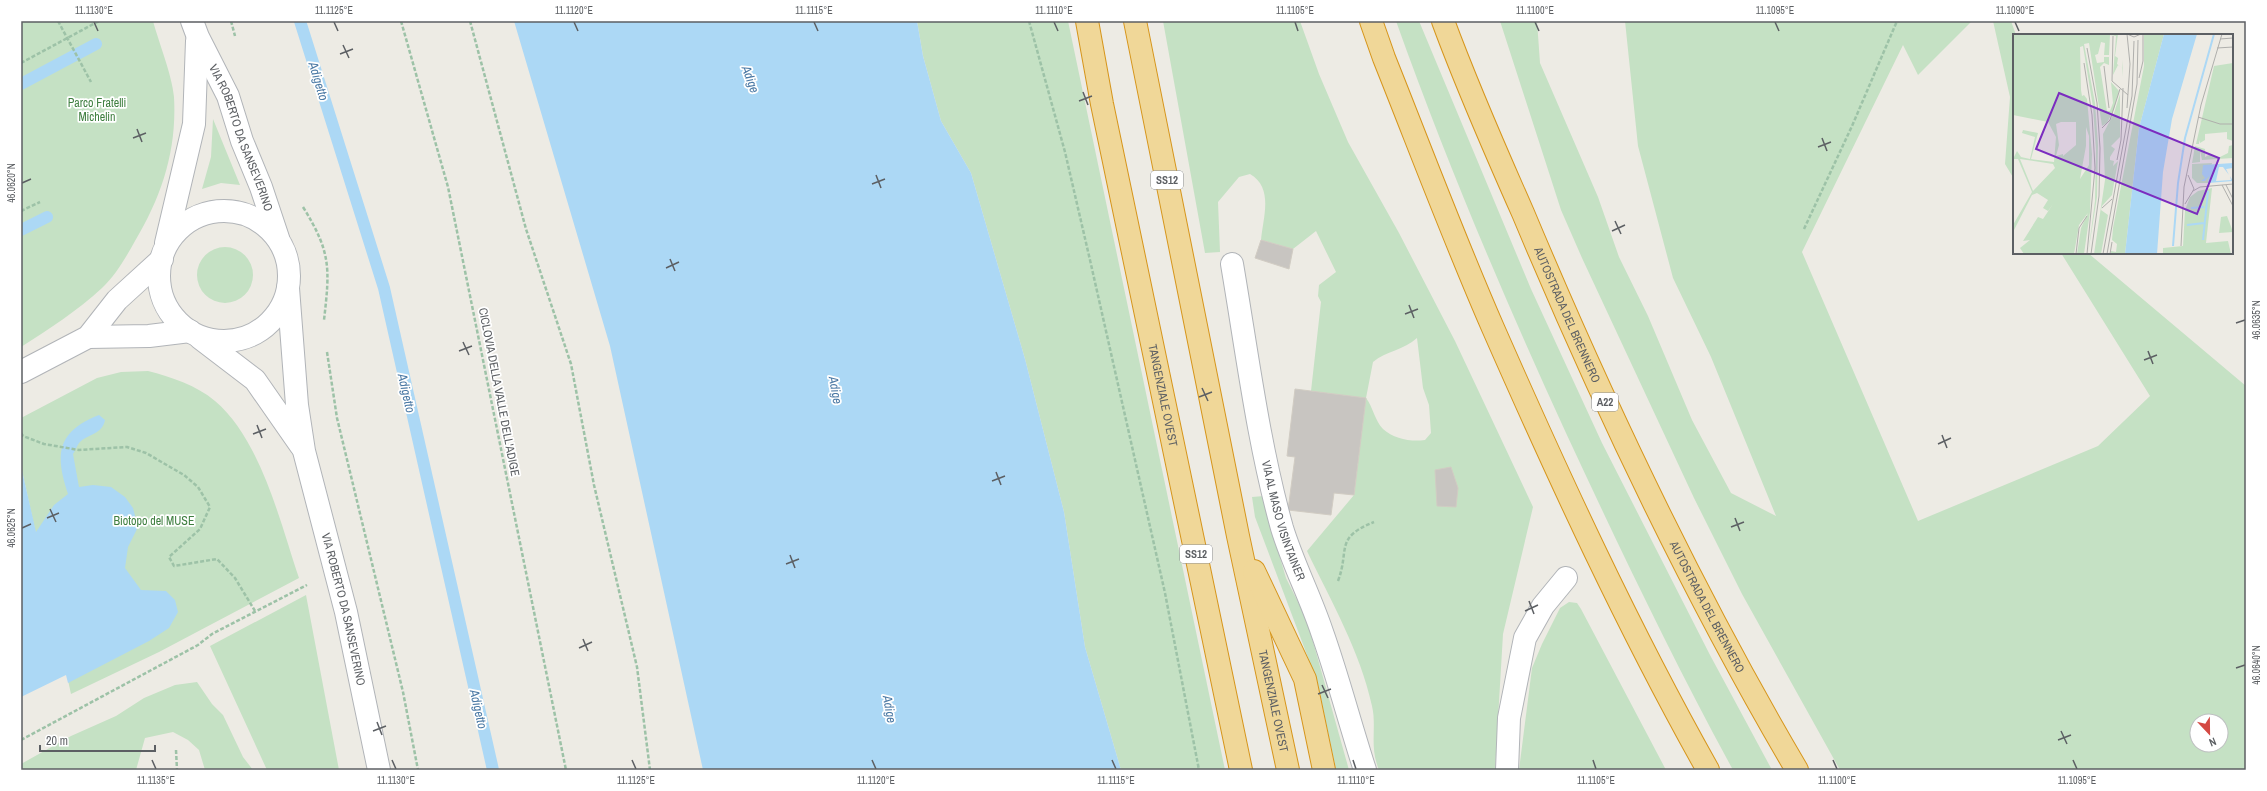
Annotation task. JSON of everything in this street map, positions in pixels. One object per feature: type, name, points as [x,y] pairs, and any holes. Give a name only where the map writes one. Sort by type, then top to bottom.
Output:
[{"type":"highway","name":"TANGENZIALE OVEST","points":[[1087,21],[1102,104],[1241,770]]},
{"type":"highway","name":"TANGENZIALE OVEST","points":[[1135,21],[1238,536],[1288,770]]},
{"type":"highway","points":[[1371,21],[1384,58],[1493,327],[1592,542],[1679,718],[1708,770]]},
{"type":"highway","name":"AUTOSTRADA DEL BRENNERO","points":[[1443,21],[1584,358],[1642,478],[1748,687],[1797,770]]},
{"type":"highway","points":[[1238,536],[1305,679],[1324,770]]},
{"type":"street","name":"VIA ROBERTO DA SANSEVERINO","points":[[195,29],[228,96],[242,141],[261,187],[278,241]]},
{"type":"street","name":"VIA ROBERTO DA SANSEVERINO","points":[[163,255],[194,124],[195,29]]},
{"type":"street","points":[[218,211],[230,211],[252,218],[271,231],[278,241],[288,264],[288,288],[284,300],[272,320],[253,334],[230,340],[207,338],[193,333],[176,319],[163,298],[159,274],[163,255],[170,240],[186,224],[196,217],[218,211]]},
{"type":"street","points":[[88,338],[117,300],[163,255]]},
{"type":"street","name":"VIA AL MASO VISINTAINER","points":[[1232,264],[1266,461],[1282,527],[1295,566],[1311,602],[1332,658],[1365,770]]},
{"type":"street","name":"VIA ROBERTO DA SANSEVERINO","points":[[288,288],[297,405],[304,451],[346,612],[379,770]]},
{"type":"street","name":"VIA ROBERTO DA SANSEVERINO","points":[[193,333],[255,380],[304,451]]},
{"type":"street","points":[[21,372],[88,338],[193,333]]},
{"type":"street","points":[[1507,770],[1509,718],[1525,638],[1543,606],[1566,578]]},
{"type":"path","points":[[58,21],[91,82]]},
{"type":"path","points":[[21,64],[99,21]]},
{"type":"path","points":[[231,21],[237,41]]},
{"type":"path","name":"CICLOVIA DELLA VALLE DELL'ADIGE","points":[[401,21],[448,187],[566,770]]},
{"type":"path","points":[[470,21],[526,229],[571,364],[594,485],[637,667],[650,770]]},
{"type":"path","points":[[1029,21],[1065,152],[1090,260],[1165,593],[1199,770]]},
{"type":"path","points":[[1804,229],[1852,126],[1897,21]]},
{"type":"path","points":[[299,201],[324,246],[329,276],[323,328]]},
{"type":"path","points":[[21,212],[40,202]]},
{"type":"path","points":[[327,350],[337,418],[403,692],[418,770]]},
{"type":"path","points":[[21,433],[23,436],[61,447],[79,450],[127,447],[146,453],[184,474],[198,487],[210,507],[200,529],[169,557],[174,566],[217,559],[236,578],[255,611]]},
{"type":"path","points":[[1336,585],[1341,571],[1342,558],[1347,540],[1360,527],[1374,522]]},
{"type":"path","points":[[21,740],[198,645],[212,634],[311,584]]},
{"type":"path","points":[[176,750],[177,770]]},
{"type":"green space","name":"Parco Fratelli Michelin","points":[[21,21],[153,21],[173,88],[174,117],[170,154],[160,190],[145,224],[120,266],[107,283],[83,304],[21,347]]},
{"type":"green space","points":[[917,21],[1068,21],[1225,770],[1121,770],[1085,647],[1064,512],[1025,359],[971,173],[941,121],[923,56]]},
{"type":"green space","points":[[1163,21],[1300,21],[1319,74],[1348,142],[1399,233],[1455,341],[1533,507],[1503,634],[1495,770],[1379,770],[1376,761],[1374,753],[1374,721],[1367,686],[1344,627],[1307,551],[1354,495],[1366,398],[1311,391],[1321,302],[1318,296],[1319,285],[1336,272],[1316,231],[1293,249],[1261,240],[1265,213],[1265,195],[1257,180],[1250,174],[1239,177],[1218,202],[1220,252],[1205,253]],"holes":[[[1417,338],[1423,388],[1429,405],[1431,433],[1425,440],[1414,441],[1397,437],[1387,432],[1380,426],[1366,398],[1373,362]]]},
{"type":"green space","points":[[1396,21],[1419,21],[1531,289],[1602,443],[1710,655],[1772,770],[1733,770],[1668,645],[1626,561],[1520,331],[1455,177]]},
{"type":"green space","points":[[1500,21],[1537,21],[1540,63],[1598,197],[1619,257],[1648,316],[1692,420],[1731,493],[1776,516],[1711,357],[1673,278],[1638,146],[1625,21],[1972,21],[1918,75],[1903,45],[1802,252],[1918,521],[2098,446],[2150,396],[2062,254],[2089,254],[2246,386],[2246,770],[1840,770],[1742,594],[1694,498],[1561,210]]},
{"type":"green space","points":[[1993,21],[2011,21],[2016,34],[2013,34],[2013,177],[2005,164],[2010,97]]},
{"type":"green space","points":[[213,119],[240,185],[221,183],[202,189],[211,157]]},
{"type":"green space","points":[[225,247],[236,249],[245,255],[251,264],[253,275],[251,286],[245,295],[236,301],[225,303],[214,301],[205,295],[199,286],[197,275],[199,264],[205,255],[214,249]]},
{"type":"green space","name":"Biotopo del MUSE","points":[[148,371],[192,386],[208,395],[231,418],[245,437],[257,459],[267,483],[299,578],[159,652],[71,694],[21,466],[21,418],[97,378],[121,372]]},
{"type":"green space","points":[[1264,496],[1267,514],[1286,578],[1307,620],[1349,770],[1336,770],[1318,684],[1255,517],[1252,497]]},
{"type":"green space","points":[[306,595],[339,770],[267,770],[210,646]]},
{"type":"green space","points":[[1569,602],[1577,603],[1581,609],[1666,770],[1519,770],[1532,668],[1560,608]]},
{"type":"green space","points":[[197,682],[212,704],[223,715],[243,757],[253,770],[205,770],[199,750],[188,740],[173,732],[145,738],[136,770],[21,770],[21,764],[71,736],[116,716],[144,698],[175,685]]},
{"type":"water","name":"Adige","points":[[514,21],[917,21],[923,56],[941,121],[971,173],[1025,359],[1064,512],[1085,647],[1121,770],[703,770],[610,346]]},
{"type":"water","points":[[99,415],[105,420],[101,429],[82,440],[73,454],[79,487],[93,485],[111,487],[125,497],[133,508],[138,527],[128,547],[125,568],[141,590],[166,591],[175,600],[178,612],[169,628],[149,641],[68,683],[66,675],[21,697],[21,466],[36,532],[54,505],[68,494],[61,468],[62,446],[74,429]]},
{"type":"building","points":[[1261,240],[1293,249],[1289,269],[1255,258]]},
{"type":"building","points":[[1295,389],[1366,398],[1354,495],[1334,493],[1331,515],[1288,510],[1295,457],[1287,456]]},
{"type":"building","points":[[1451,467],[1458,488],[1456,507],[1437,506],[1435,470]]},
{"type":"waterway","name":"Adigetto","points":[[300,21],[384,288],[493,770]]},
{"type":"waterway","points":[[21,84],[96,44]]},
{"type":"waterway","points":[[21,230],[47,217]]}]
